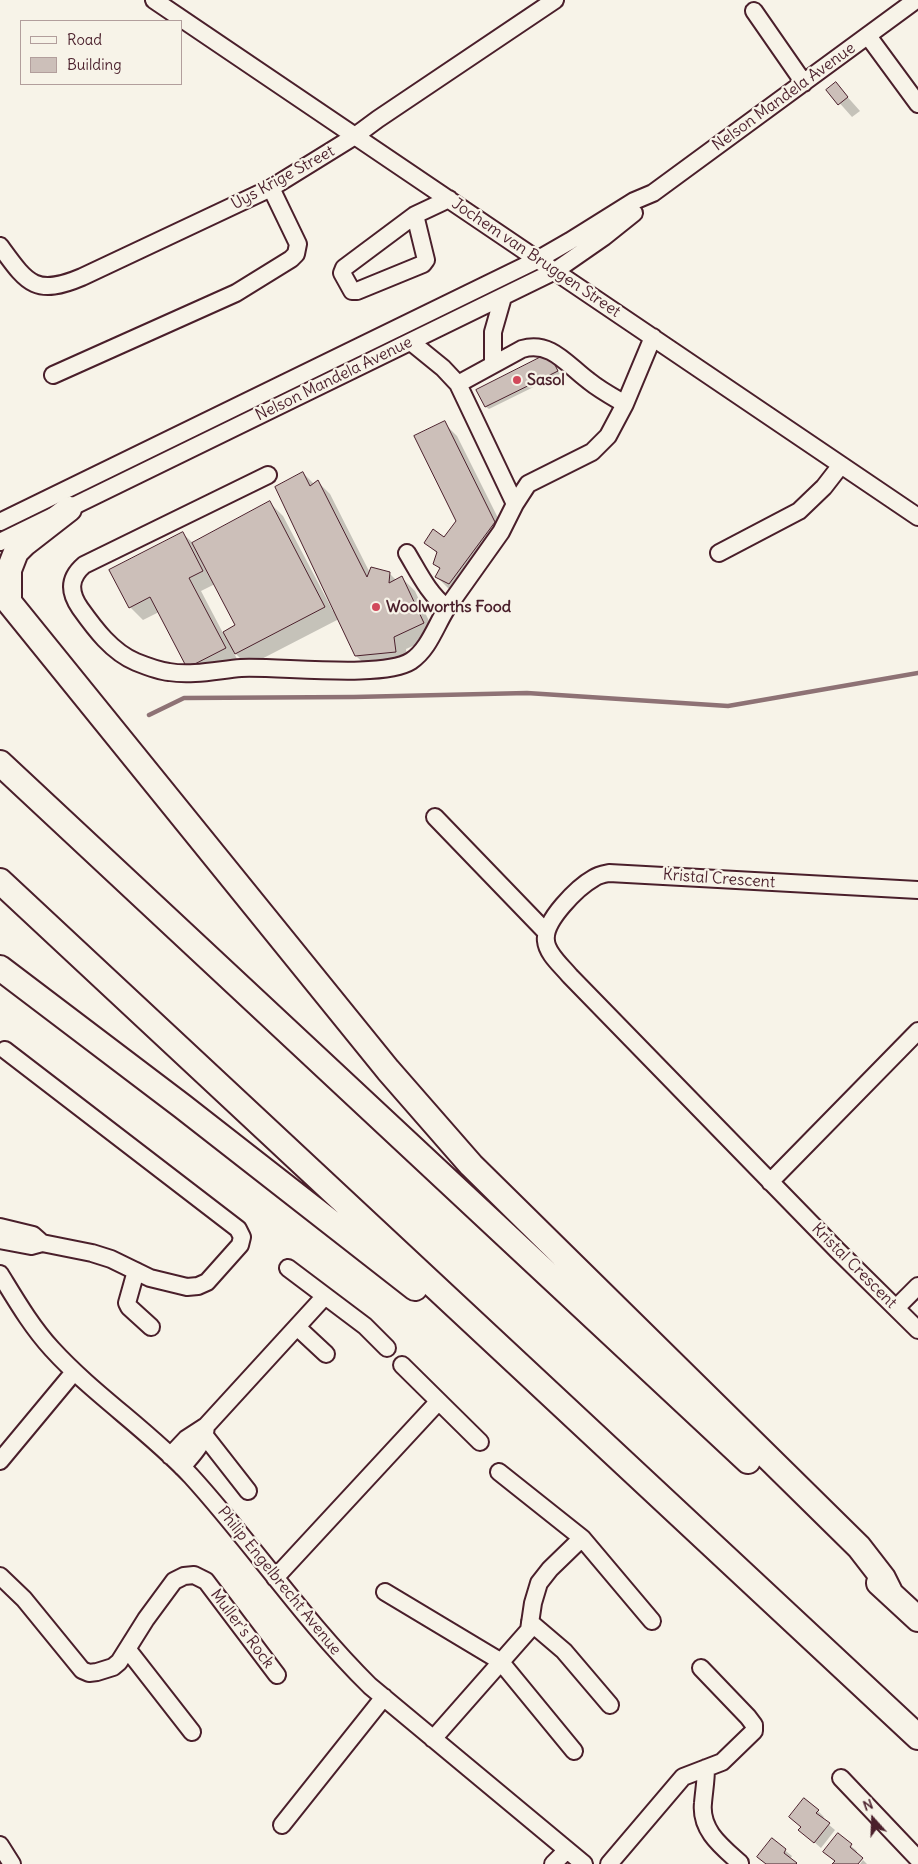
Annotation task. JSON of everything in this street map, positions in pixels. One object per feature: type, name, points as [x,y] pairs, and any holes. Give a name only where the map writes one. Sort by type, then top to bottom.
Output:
[{"type":"highway","points":[[69,509],[16,552],[9,570],[5,597],[377,1056],[471,1165],[859,1547],[884,1578],[891,1594]]},
{"type":"highway","points":[[0,763],[918,1619]]},
{"type":"highway","points":[[0,881],[918,1737]]},
{"type":"highway","points":[[0,968],[222,1137],[424,1296],[489,1338]]},
{"type":"street","name":"Jochem van Bruggen Street","points":[[154,0],[918,517]]},
{"type":"street","name":"Uys Krige Street","points":[[0,246],[26,278],[42,286],[56,287],[82,278],[271,188],[355,136],[555,0]]},
{"type":"street","name":"Nelson Mandela Avenue","points":[[0,542],[555,271],[604,237],[643,205],[653,193],[916,0]]},
{"type":"street","points":[[754,11],[804,82]]},
{"type":"street","points":[[868,36],[918,104]]},
{"type":"street","points":[[53,375],[236,292],[291,259],[298,249],[298,244],[271,188]]},
{"type":"street","name":"Nelson Mandela Avenue","points":[[0,522],[537,260],[578,237],[634,200],[653,193]]},
{"type":"street","points":[[415,215],[426,260],[423,264],[357,292],[352,291],[342,273],[344,268],[415,215],[449,199]]},
{"type":"street","points":[[493,364],[493,332],[503,297]]},
{"type":"street","points":[[268,475],[84,565],[78,570],[71,586],[73,597],[89,621],[108,643],[135,662],[169,672],[206,672],[242,668],[357,670],[394,667],[405,664],[416,657],[425,646],[447,608],[501,532],[525,487],[531,482],[598,448],[608,436],[625,404],[653,336]]},
{"type":"street","points":[[411,342],[443,368],[458,384],[515,504]]},
{"type":"street","points":[[458,384],[527,347],[546,348],[554,352],[588,381],[625,404]]},
{"type":"street","points":[[718,554],[799,511],[824,487],[841,465]]},
{"type":"street","points":[[407,553],[429,590],[447,608]]},
{"type":"street","name":"Kristal Crescent","points":[[434,817],[546,932]]},
{"type":"street","name":"Kristal Crescent","points":[[918,890],[609,873],[594,878],[573,895],[551,920],[546,932],[549,950],[570,976],[770,1182],[918,1330]]},
{"type":"street","points":[[770,1182],[918,1031]]},
{"type":"street","points":[[0,1240],[31,1246],[42,1243],[103,1256],[150,1278],[187,1287],[198,1286],[207,1282],[240,1245],[242,1237],[238,1229],[5,1050]]},
{"type":"street","points":[[0,1227],[33,1235],[42,1243]]},
{"type":"street","points":[[288,1268],[366,1326],[387,1348]]},
{"type":"street","points":[[136,1271],[127,1303],[151,1327]]},
{"type":"street","name":"Philip Engelbrecht Avenue","points":[[0,1274],[41,1336],[74,1372],[176,1461],[216,1505],[346,1662],[370,1686],[584,1864]]},
{"type":"street","points":[[896,1308],[918,1286]]},
{"type":"street","points":[[176,1461],[197,1450],[206,1431],[324,1296]]},
{"type":"street","points":[[297,1327],[326,1354]]},
{"type":"street","points":[[402,1365],[480,1442]]},
{"type":"street","points":[[0,1461],[74,1372]]},
{"type":"street","points":[[275,1578],[438,1402]]},
{"type":"street","points":[[206,1431],[248,1491]]},
{"type":"street","points":[[499,1472],[582,1538],[652,1621]]},
{"type":"street","points":[[433,1739],[529,1630],[535,1596],[543,1577],[582,1538]]},
{"type":"street","name":"Muller's Rock","points":[[0,1576],[24,1599],[82,1670],[89,1673],[113,1667],[119,1662],[146,1619],[174,1581],[184,1576],[194,1575],[206,1581],[277,1675]]},
{"type":"street","points":[[385,1592],[500,1661],[574,1751]]},
{"type":"street","points":[[530,1622],[564,1651],[610,1705]]},
{"type":"street","points":[[128,1650],[192,1732]]},
{"type":"street","points":[[609,1864],[683,1777],[718,1764],[726,1759],[754,1731],[754,1727],[748,1717],[700,1668]]},
{"type":"street","points":[[282,1825],[384,1697]]},
{"type":"street","points":[[706,1768],[702,1804],[704,1822],[712,1835],[740,1863]]},
{"type":"street","points":[[841,1778],[918,1859]]},
{"type":"street","points":[[0,1845],[12,1864]]},
{"type":"street","points":[[553,1864],[567,1850]]},
{"type":"building","points":[[836,82],[848,97],[838,105],[826,90]]},
{"type":"building","name":"Sasol","points":[[549,353],[558,371],[485,407],[476,390]]},
{"type":"building","points":[[445,421],[495,522],[449,584],[435,577],[440,568],[433,564],[437,552],[424,543],[433,529],[444,537],[456,521],[414,436]]},
{"type":"building","points":[[303,472],[310,486],[318,480],[367,577],[371,567],[390,572],[389,583],[402,576],[424,623],[394,637],[396,652],[355,656],[275,487]]},
{"type":"building","points":[[270,501],[325,607],[235,654],[223,632],[235,625],[192,543]]},
{"type":"building","points":[[183,532],[203,571],[189,578],[226,648],[187,668],[150,597],[129,608],[109,570]]},
{"type":"building","points":[[804,1798],[819,1810],[816,1813],[830,1823],[814,1843],[798,1830],[801,1827],[789,1817]]},
{"type":"building","points":[[838,1833],[852,1844],[850,1847],[863,1858],[858,1864],[832,1864],[835,1861],[823,1852]]},
{"type":"building","points":[[772,1838],[786,1849],[784,1853],[796,1864],[766,1864],[757,1857]]},
{"type":"waterway","points":[[149,715],[184,698],[527,693],[728,706],[918,673]]},
{"type":"place","name":"Sasol","points":[[517,380]]},
{"type":"place","name":"Woolworths Food","points":[[376,607]]}]
